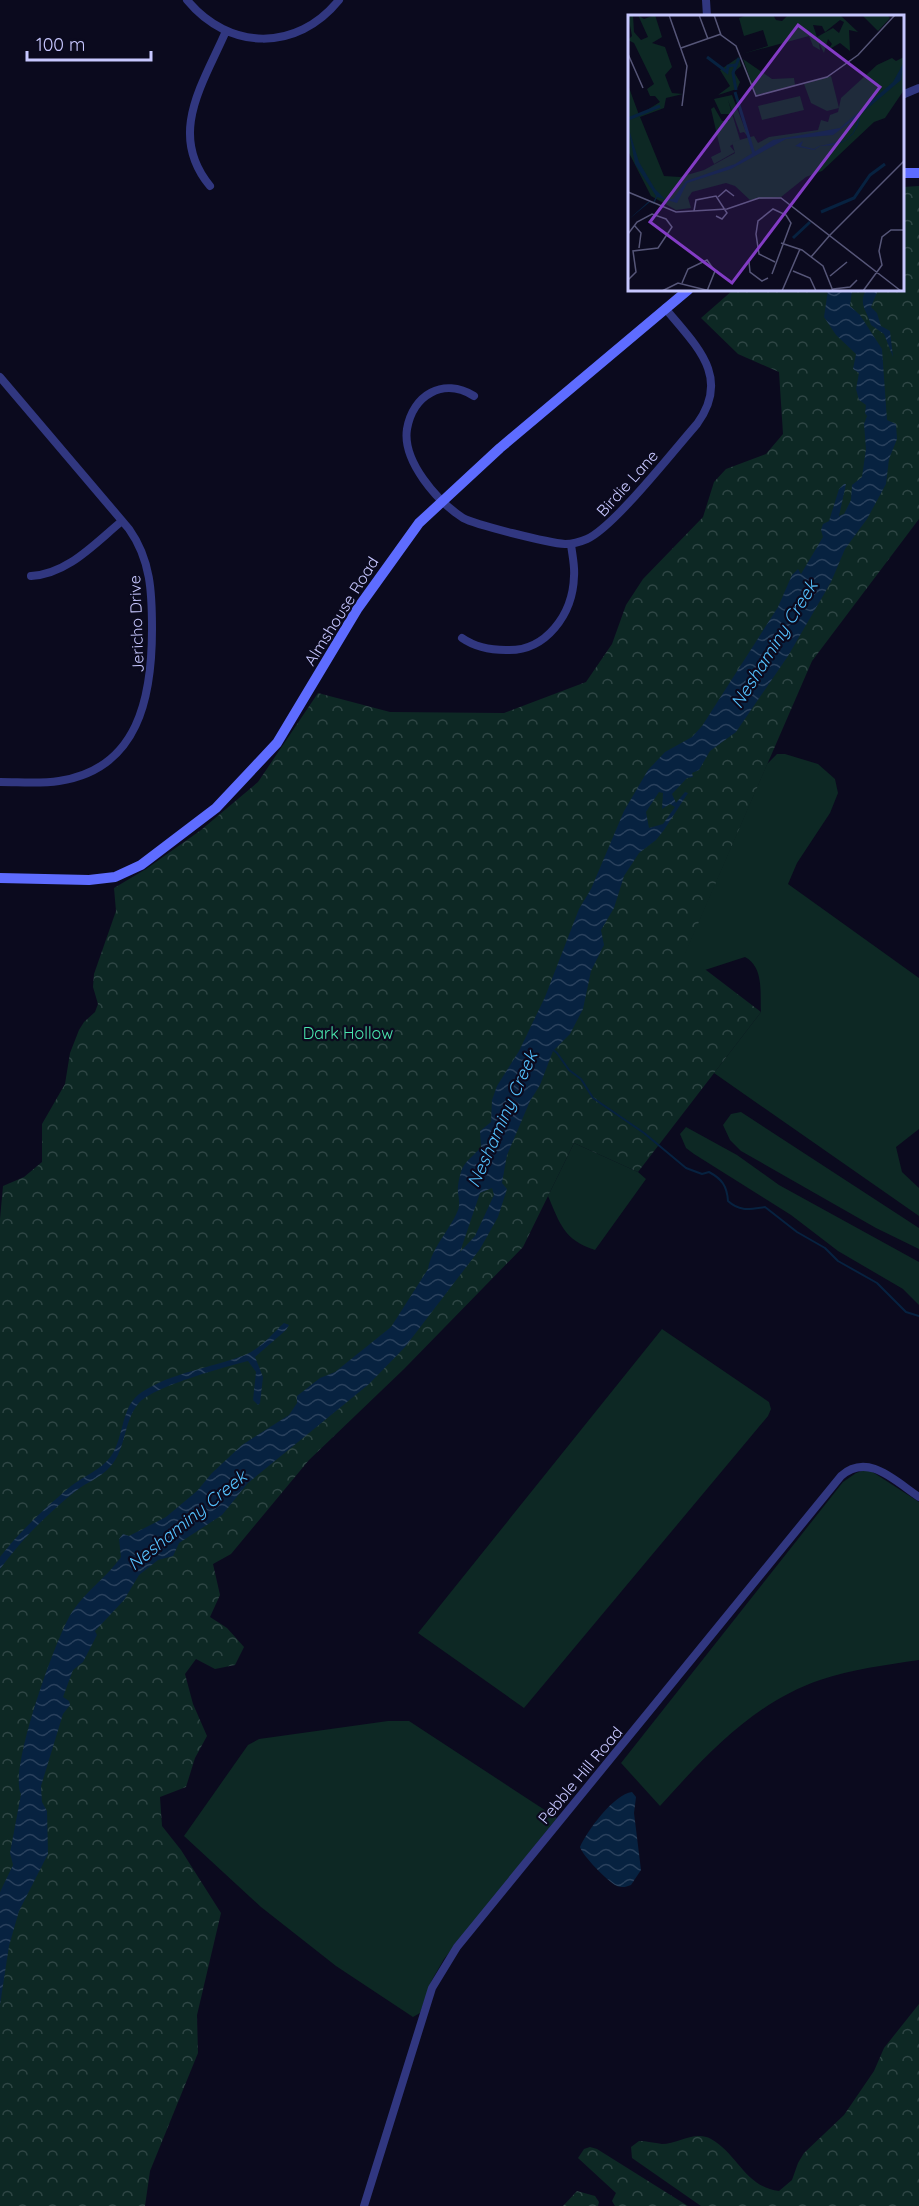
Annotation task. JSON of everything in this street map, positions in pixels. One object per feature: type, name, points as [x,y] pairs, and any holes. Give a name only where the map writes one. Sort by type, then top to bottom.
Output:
[{"type":"main road","name":"Almshouse Road","points":[[0,878],[88,880],[115,877],[141,865],[216,808],[278,743],[389,562],[443,499],[687,291]]},
{"type":"street","points":[[187,0],[200,15],[226,32],[254,39],[287,36],[312,26],[339,0]]},
{"type":"street","points":[[706,0],[707,15]]},
{"type":"street","points":[[210,186],[198,171],[191,153],[189,123],[226,32]]},
{"type":"street","points":[[904,96],[919,88]]},
{"type":"street","name":"Birdie Lane","points":[[571,544],[592,537],[605,527],[697,424],[709,405],[712,380],[707,363],[665,308]]},
{"type":"street","name":"Jericho Drive","points":[[0,377],[122,521],[142,550],[151,584],[151,681],[140,718],[113,755],[88,772],[59,781],[0,782]]},
{"type":"street","points":[[462,638],[478,646],[510,650],[527,648],[549,636],[560,620],[574,582],[571,544],[557,543],[468,520],[422,478],[410,459],[406,443],[408,423],[416,405],[431,391],[455,387],[474,396]]},
{"type":"street","points":[[31,576],[44,576],[61,569],[122,521]]},
{"type":"street","name":"Pebble Hill Road","points":[[364,2206],[432,1988],[446,1961],[464,1938],[841,1476],[855,1466],[870,1466],[919,1497]]},
{"type":"green space","name":"Dark Hollow","points":[[919,186],[919,519],[812,661],[685,954],[761,1012],[638,1172],[574,1143],[523,1247],[404,1369],[309,1460],[231,1554],[213,1564],[220,1595],[210,1617],[227,1628],[244,1647],[235,1665],[215,1669],[196,1659],[185,1674],[193,1704],[207,1736],[195,1758],[186,1787],[160,1797],[162,1826],[181,1850],[221,1913],[197,2015],[198,2053],[150,2171],[145,2206],[0,2206],[0,1219],[3,1186],[24,1177],[42,1162],[42,1124],[65,1084],[70,1053],[79,1030],[95,1012],[98,1004],[93,987],[94,974],[116,911],[114,888],[146,869],[201,830],[258,782],[318,693],[390,712],[504,713],[586,682],[612,644],[626,605],[643,579],[703,517],[714,482],[726,469],[766,454],[783,434],[779,372],[738,354],[701,318],[732,291],[904,291],[904,187]]},
{"type":"green space","points":[[777,754],[785,754],[818,764],[835,779],[838,793],[830,813],[797,863],[788,884],[919,978],[919,1129],[896,1147],[902,1172],[919,1188],[919,1216],[714,1073],[761,1012],[761,989],[758,974],[751,961],[745,957],[705,970],[684,955],[767,764]]},
{"type":"green space","points":[[741,1112],[919,1228],[919,1249],[876,1228],[741,1151],[730,1140],[723,1125],[731,1114]]},
{"type":"green space","points":[[686,1127],[737,1155],[779,1185],[919,1262],[919,1305],[903,1289],[838,1251],[791,1215],[686,1148],[680,1134]]},
{"type":"green space","points":[[574,1143],[638,1172],[646,1179],[595,1250],[576,1241],[564,1230],[548,1196]]},
{"type":"green space","points":[[662,1329],[769,1402],[771,1409],[768,1416],[524,1708],[418,1633]]},
{"type":"green space","points":[[868,1469],[919,1502],[919,1660],[832,1676],[773,1702],[732,1732],[660,1806],[621,1763],[843,1482],[856,1473]]},
{"type":"green space","points":[[388,1721],[409,1721],[557,1818],[444,1959],[432,1980],[420,2013],[413,2017],[336,1966],[261,1907],[184,1836],[248,1745],[259,1739]]},
{"type":"green space","points":[[919,2004],[919,2206],[701,2206],[632,2158],[631,2147],[639,2141],[662,2144],[699,2136],[705,2137],[720,2145],[758,2183],[779,2191],[792,2180],[804,2153],[844,2115],[874,2071],[884,2048]]},
{"type":"green space","points":[[590,2147],[597,2149],[688,2206],[615,2206],[612,2201],[616,2193],[578,2158],[584,2149]]},
{"type":"green space","points":[[577,2191],[595,2196],[599,2202],[598,2206],[563,2206]]},
{"type":"water","name":"Neshaminy Creek","points":[[828,291],[852,291],[850,306],[860,315],[882,349],[887,420],[896,424],[897,439],[889,459],[886,484],[867,519],[845,549],[831,582],[788,656],[736,732],[710,751],[699,770],[692,773],[693,777],[687,778],[672,794],[676,803],[685,792],[688,793],[664,830],[656,840],[639,853],[624,876],[614,908],[601,930],[604,945],[591,971],[583,1009],[570,1034],[553,1051],[540,1085],[530,1101],[507,1155],[502,1183],[507,1189],[498,1217],[480,1249],[405,1347],[369,1384],[248,1483],[222,1515],[179,1543],[173,1556],[158,1560],[139,1575],[124,1600],[95,1631],[97,1635],[83,1662],[73,1670],[63,1697],[69,1701],[70,1705],[63,1714],[41,1786],[42,1802],[47,1811],[48,1854],[19,1911],[9,1946],[0,2005],[0,1892],[13,1865],[10,1853],[21,1794],[19,1781],[21,1759],[45,1675],[72,1612],[121,1557],[119,1539],[123,1534],[129,1536],[166,1517],[197,1491],[212,1473],[242,1445],[289,1415],[297,1403],[297,1396],[320,1378],[335,1372],[391,1327],[428,1269],[433,1253],[458,1210],[458,1186],[461,1172],[465,1164],[481,1147],[480,1131],[491,1122],[492,1100],[497,1086],[519,1051],[545,997],[579,909],[591,889],[624,811],[648,770],[665,752],[692,737],[702,726],[778,607],[792,575],[798,569],[801,574],[823,537],[821,530],[823,524],[829,521],[839,489],[846,484],[839,516],[844,514],[851,500],[852,485],[862,477],[866,449],[864,424],[867,416],[866,405],[859,400],[856,389],[859,373],[853,369],[856,354],[836,335],[824,317]],"holes":[[[659,792],[663,793],[662,809],[670,804],[675,807],[663,824],[649,828],[646,812]],[[492,1188],[494,1195],[475,1236],[460,1252],[480,1193]]]},
{"type":"water","points":[[866,291],[878,291],[871,307],[877,313],[881,326],[890,331],[893,357],[884,334],[871,325],[863,304]]},
{"type":"water","points":[[284,1323],[289,1325],[286,1330],[255,1357],[263,1377],[258,1405],[253,1400],[256,1372],[248,1361],[189,1378],[157,1391],[138,1404],[133,1412],[113,1463],[104,1473],[77,1490],[46,1517],[0,1569],[0,1557],[24,1529],[71,1486],[97,1469],[111,1456],[119,1440],[126,1413],[135,1398],[166,1380],[245,1355],[261,1345]]},
{"type":"water","points":[[632,1792],[636,1797],[634,1813],[641,1870],[631,1885],[621,1887],[613,1884],[602,1874],[585,1856],[580,1847],[609,1806],[625,1794]]},
{"type":"waterway","points":[[551,1048],[569,1070],[581,1079],[593,1098],[644,1133],[686,1168],[702,1174],[709,1172],[717,1177],[725,1187],[728,1201],[732,1204],[745,1209],[765,1207],[797,1232],[825,1248],[838,1261],[877,1283],[906,1312],[919,1316]]}]
